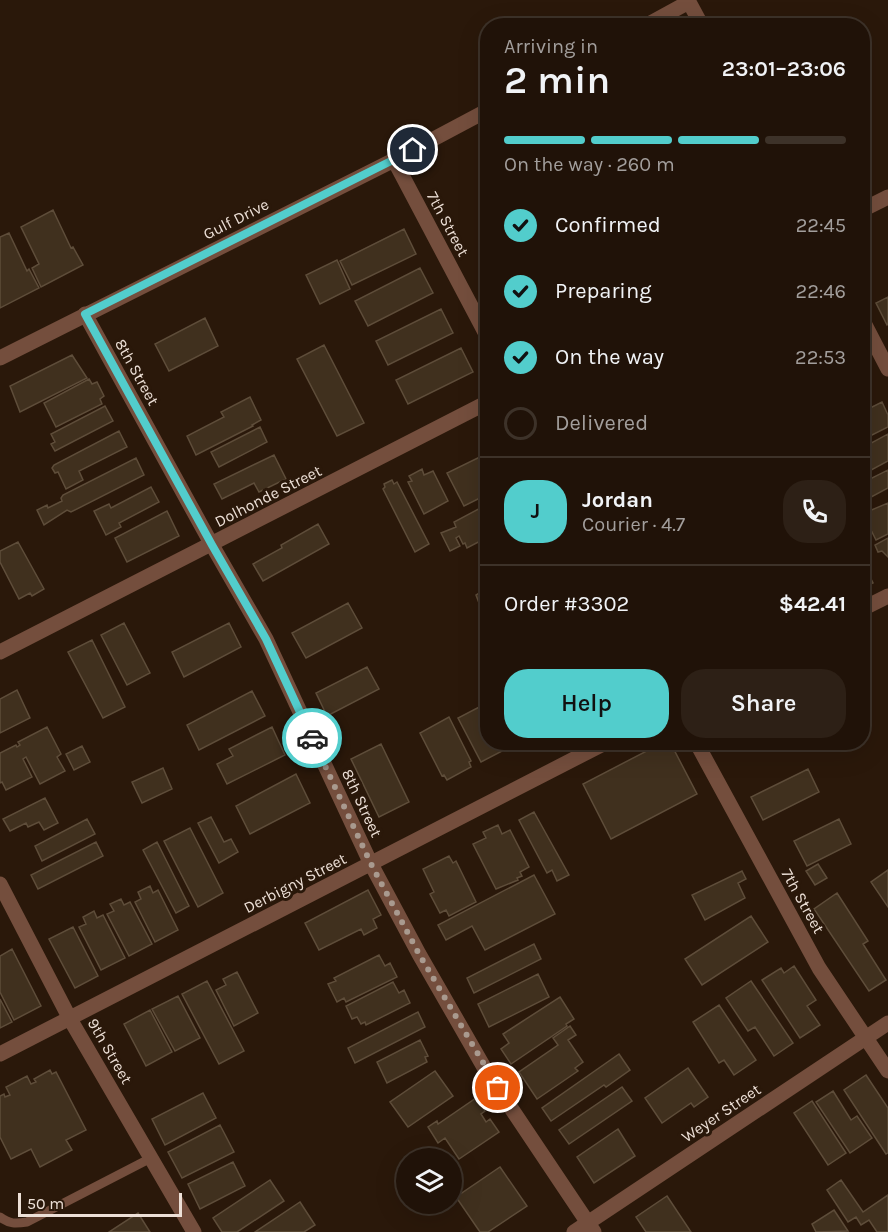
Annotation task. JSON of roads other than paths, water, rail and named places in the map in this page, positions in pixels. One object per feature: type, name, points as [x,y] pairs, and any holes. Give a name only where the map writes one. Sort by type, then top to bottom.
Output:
[{"type":"street","points":[[660,18],[689,2],[698,18]]},
{"type":"street","name":"Gulf Drive","points":[[0,358],[394,160],[480,114]]},
{"type":"street","name":"7th Street","points":[[394,160],[480,323]]},
{"type":"street","points":[[870,206],[888,196]]},
{"type":"street","name":"8th Street","points":[[85,314],[266,639],[371,864],[419,954],[485,1069],[591,1227]]},
{"type":"street","points":[[870,334],[888,369]]},
{"type":"street","name":"Dolhonde Street","points":[[0,652],[480,406]]},
{"type":"street","points":[[870,605],[888,596]]},
{"type":"street","name":"Derbigny Street","points":[[0,1054],[592,750]]},
{"type":"street","name":"7th Street","points":[[700,750],[819,968],[888,1071]]},
{"type":"street","name":"9th Street","points":[[0,884],[70,1019],[194,1232]]},
{"type":"street","name":"Weyer Street","points":[[574,1232],[591,1227],[888,1023]]},
{"type":"lane","points":[[0,1217],[8,1223],[27,1222],[151,1158]]}]
